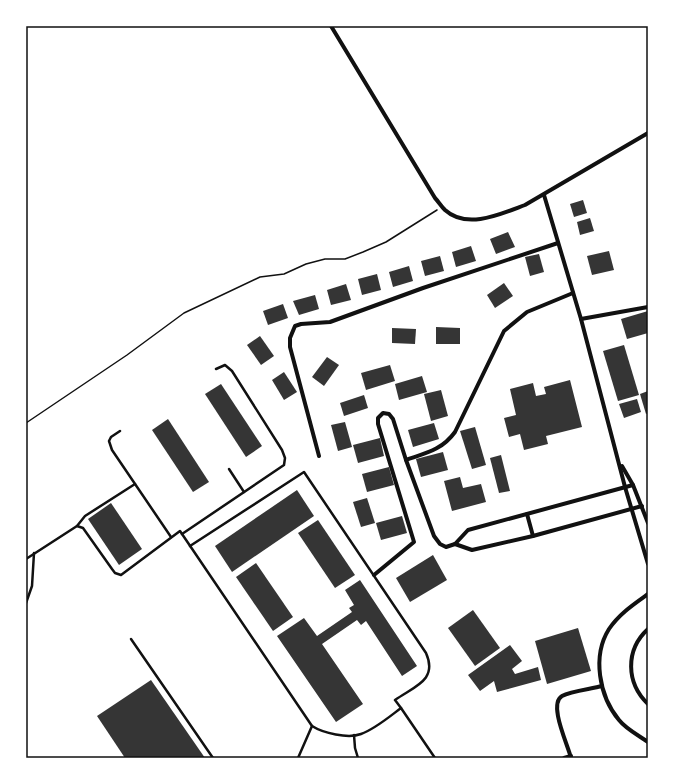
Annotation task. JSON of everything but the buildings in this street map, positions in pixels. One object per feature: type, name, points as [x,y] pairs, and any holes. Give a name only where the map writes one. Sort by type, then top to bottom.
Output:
[{"type":"street","points":[[331,26],[435,198],[442,206],[458,218],[468,220],[478,219],[505,212],[544,195],[648,133]]},
{"type":"street","points":[[544,195],[581,319],[620,462],[625,487],[648,564]]},
{"type":"street","points":[[319,456],[290,347],[290,338],[296,326],[301,324],[330,322],[423,288],[558,243]]},
{"type":"street","points":[[406,460],[439,448],[448,442],[455,432],[504,331],[527,312],[573,293]]},
{"type":"street","points":[[581,319],[648,307]]},
{"type":"street","points":[[374,575],[414,542],[378,424],[378,418],[383,413],[389,414],[393,419],[406,460],[434,536],[440,544],[446,547],[455,544],[468,530],[633,485]]},
{"type":"street","points":[[620,462],[633,485],[648,523]]},
{"type":"street","points":[[455,544],[472,550],[533,536],[642,506]]},
{"type":"street","points":[[527,514],[533,536]]},
{"type":"street","points":[[648,594],[620,615],[609,629],[602,644],[599,664],[602,686],[609,707],[620,721],[631,731],[648,742]]},
{"type":"street","points":[[648,628],[635,644],[630,658],[630,665],[634,686],[641,697],[648,704]]},
{"type":"street","points":[[564,758],[571,757],[556,712],[557,702],[562,696],[602,686]]},
{"type":"lane","points":[[182,534],[284,465],[285,458],[282,450],[232,371],[225,365],[216,369]]},
{"type":"lane","points":[[120,431],[111,437],[109,442],[112,450],[171,537]]},
{"type":"lane","points":[[229,469],[244,492]]},
{"type":"lane","points":[[190,546],[304,472],[426,653],[431,663],[427,678],[395,700],[435,758]]},
{"type":"lane","points":[[26,559],[77,526],[85,516],[135,484]]},
{"type":"lane","points":[[77,526],[83,528],[115,573],[121,574],[180,531],[312,726],[322,732],[360,735],[401,708]]},
{"type":"lane","points":[[26,602],[32,586],[34,553]]},
{"type":"lane","points":[[131,639],[213,758]]},
{"type":"lane","points":[[298,758],[312,726]]},
{"type":"lane","points":[[354,735],[358,758]]},
{"type":"path","points":[[26,423],[127,356],[184,313],[260,278],[284,274],[306,264],[325,259],[345,259],[363,252],[386,242],[442,206]]}]
